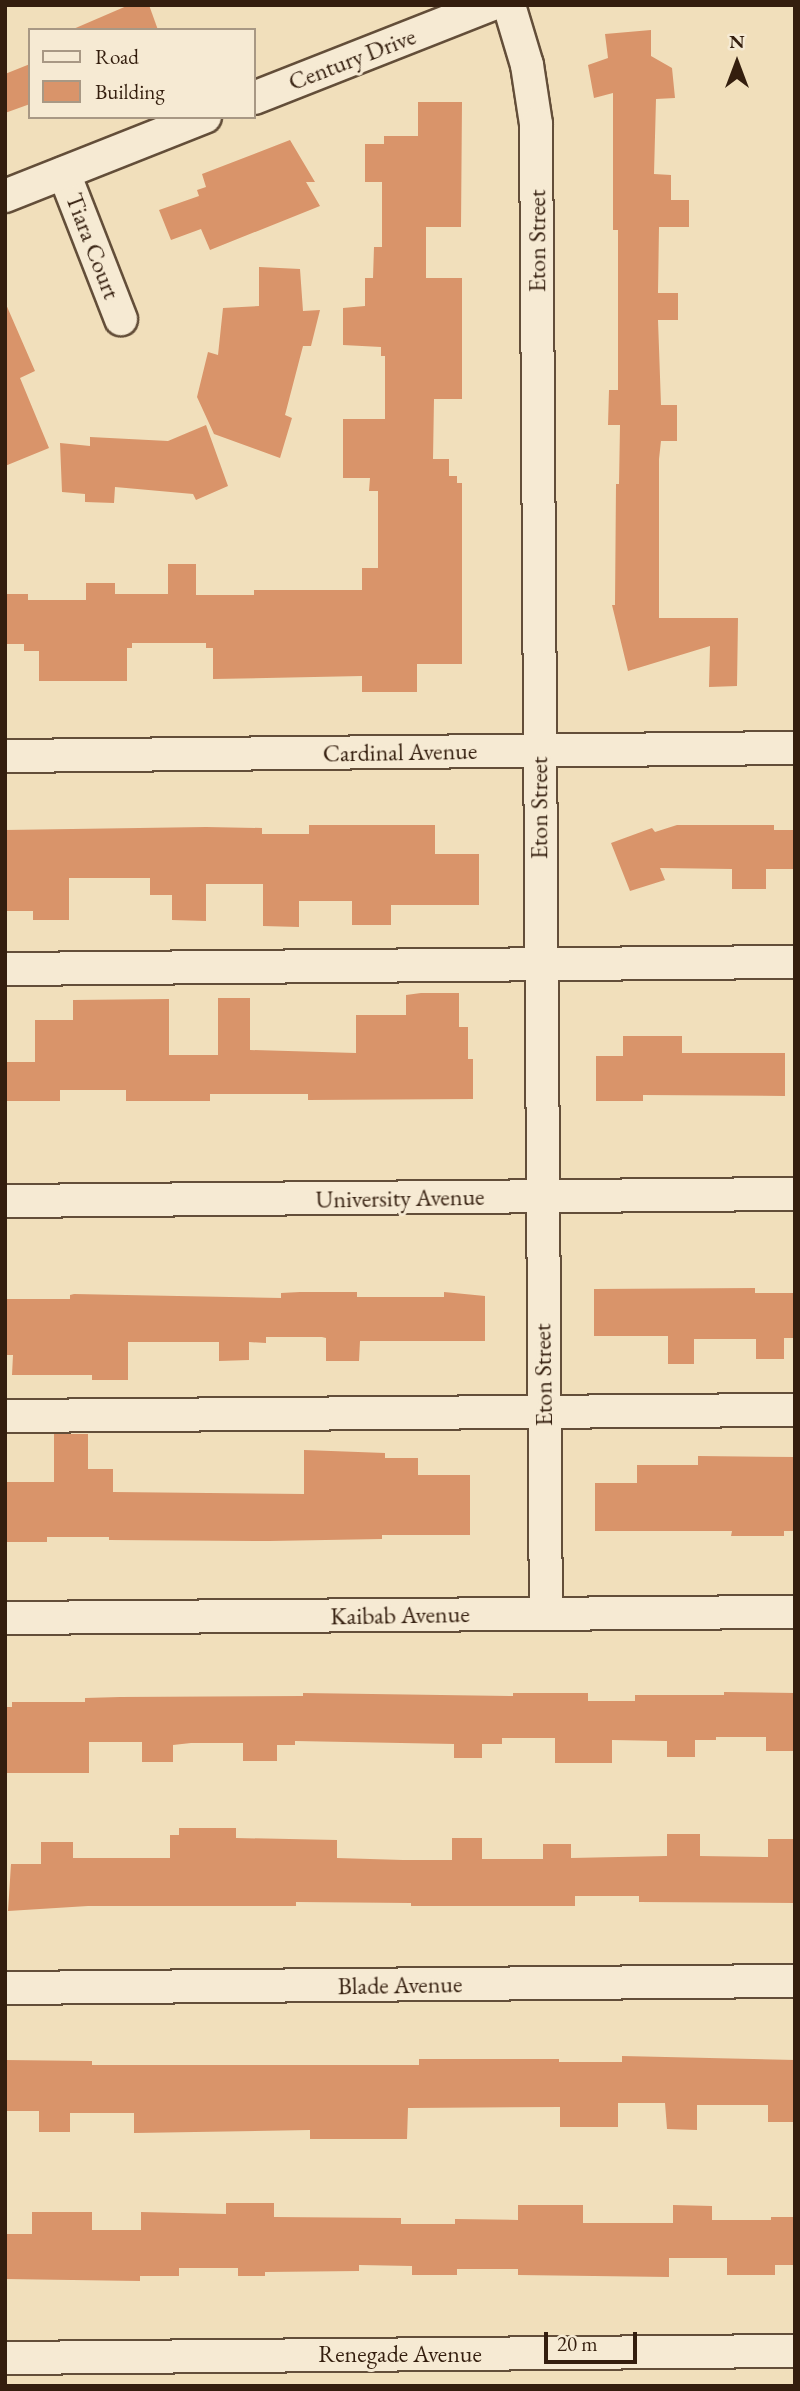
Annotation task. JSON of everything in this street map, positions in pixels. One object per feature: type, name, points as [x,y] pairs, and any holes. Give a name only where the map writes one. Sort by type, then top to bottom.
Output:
[{"type":"street","name":"Century Drive","points":[[256,97],[490,5]]},
{"type":"street","name":"Eton Street","points":[[509,5],[527,65],[536,124],[541,1196],[546,1613]]},
{"type":"street","points":[[5,196],[200,119]]},
{"type":"street","name":"Tiara Court","points":[[64,173],[121,319]]},
{"type":"street","name":"Cardinal Avenue","points":[[5,756],[795,748]]},
{"type":"street","points":[[5,968],[795,962]]},
{"type":"street","name":"University Avenue","points":[[5,1201],[795,1194]]},
{"type":"street","points":[[5,1416],[795,1410]]},
{"type":"street","name":"Kaibab Avenue","points":[[5,1618],[795,1612]]},
{"type":"street","name":"Blade Avenue","points":[[5,1989],[795,1981]]},
{"type":"street","name":"Renegade Avenue","points":[[5,2358],[795,2351]]},
{"type":"building","points":[[129,5],[149,5],[157,28],[76,28]]},
{"type":"building","points":[[651,30],[651,56],[672,68],[675,98],[656,99],[654,174],[671,175],[671,200],[689,200],[689,227],[659,227],[658,293],[678,293],[678,320],[658,320],[661,405],[677,405],[677,441],[661,441],[659,459],[659,618],[738,618],[737,686],[709,687],[710,646],[628,671],[612,605],[615,605],[616,484],[619,484],[620,425],[608,425],[609,390],[618,390],[618,230],[613,230],[613,93],[594,98],[588,65],[608,58],[605,34]]},
{"type":"building","points":[[28,65],[28,105],[5,113],[5,74]]},
{"type":"building","points":[[418,102],[462,102],[461,227],[426,227],[426,278],[462,278],[462,399],[434,399],[433,459],[449,459],[449,476],[457,476],[457,483],[462,483],[462,664],[417,664],[417,692],[362,692],[362,676],[213,679],[213,648],[206,648],[206,643],[132,643],[132,648],[127,648],[127,681],[39,681],[39,651],[24,651],[24,644],[5,644],[5,594],[28,594],[28,600],[86,600],[86,583],[115,583],[115,594],[168,594],[168,564],[196,564],[196,595],[254,595],[254,590],[362,590],[362,568],[378,568],[378,491],[369,491],[370,478],[343,478],[343,419],[385,419],[385,356],[381,356],[381,347],[343,345],[343,308],[365,306],[365,278],[373,278],[374,247],[382,247],[382,182],[365,182],[365,144],[384,144],[384,136],[418,136]]},
{"type":"building","points":[[290,140],[315,182],[306,182],[320,206],[210,250],[201,229],[171,240],[159,210],[199,196],[197,190],[206,187],[202,174]]},
{"type":"building","points":[[259,267],[300,269],[303,311],[320,310],[311,346],[303,346],[285,415],[292,418],[280,458],[214,434],[197,397],[208,352],[218,355],[223,308],[259,306]]},
{"type":"building","points":[[5,302],[35,371],[20,378],[49,448],[5,466]]},
{"type":"building","points":[[206,425],[228,486],[196,500],[193,494],[115,487],[114,503],[85,502],[85,494],[62,492],[60,443],[90,446],[90,437],[168,441]]},
{"type":"building","points":[[309,825],[435,825],[435,854],[479,854],[479,905],[391,905],[391,925],[352,925],[352,901],[299,901],[299,927],[263,926],[263,884],[206,884],[206,921],[172,920],[172,895],[150,895],[150,878],[69,878],[69,920],[33,920],[33,911],[5,911],[5,830],[206,827],[262,828],[262,834],[309,834]]},
{"type":"building","points":[[677,825],[774,825],[774,830],[793,830],[793,869],[766,869],[766,889],[732,889],[732,869],[660,868],[665,880],[630,891],[611,843],[652,828],[655,832]]},
{"type":"building","points":[[459,993],[459,1027],[468,1027],[468,1059],[473,1059],[473,1099],[308,1100],[308,1094],[210,1094],[210,1101],[126,1101],[126,1090],[60,1090],[60,1101],[5,1101],[5,1062],[35,1062],[35,1020],[73,1020],[73,1000],[169,999],[169,1055],[218,1055],[218,998],[250,998],[250,1050],[356,1053],[356,1015],[406,1015],[406,995]]},
{"type":"building","points":[[623,1036],[682,1036],[682,1053],[785,1053],[785,1096],[643,1095],[643,1101],[596,1101],[596,1056],[623,1056]]},
{"type":"building","points":[[755,1288],[755,1293],[795,1293],[795,1338],[784,1338],[784,1359],[756,1359],[756,1339],[694,1339],[694,1364],[668,1364],[668,1336],[594,1336],[594,1289]]},
{"type":"building","points":[[357,1292],[357,1297],[444,1297],[444,1292],[485,1296],[485,1341],[360,1341],[359,1361],[326,1361],[326,1338],[322,1337],[266,1337],[266,1343],[249,1342],[249,1360],[219,1361],[219,1342],[128,1342],[128,1380],[92,1380],[92,1375],[12,1375],[13,1355],[5,1355],[5,1299],[70,1299],[70,1295],[74,1294],[281,1298],[281,1293]]},
{"type":"building","points":[[54,1434],[88,1434],[88,1469],[113,1469],[113,1492],[304,1494],[304,1450],[385,1453],[385,1458],[418,1458],[418,1475],[470,1475],[470,1535],[382,1535],[382,1539],[269,1541],[47,1537],[47,1542],[5,1542],[5,1482],[54,1482]]},
{"type":"building","points":[[698,1456],[795,1457],[795,1531],[784,1531],[784,1536],[731,1536],[732,1531],[595,1531],[595,1483],[637,1483],[637,1465],[698,1465]]},
{"type":"building","points":[[724,1692],[795,1693],[795,1751],[766,1751],[766,1737],[716,1737],[716,1740],[695,1740],[695,1757],[667,1757],[667,1741],[612,1740],[612,1763],[555,1763],[555,1738],[502,1738],[502,1744],[482,1744],[482,1758],[454,1758],[454,1744],[295,1741],[295,1745],[277,1745],[277,1761],[243,1761],[243,1743],[191,1743],[173,1745],[173,1762],[142,1762],[142,1742],[89,1742],[89,1773],[5,1773],[5,1707],[12,1707],[12,1702],[85,1702],[85,1698],[120,1697],[303,1696],[303,1693],[513,1696],[513,1693],[588,1693],[588,1701],[635,1701],[635,1695],[724,1695]]},
{"type":"building","points":[[179,1828],[236,1828],[236,1838],[337,1840],[337,1858],[403,1860],[452,1860],[452,1838],[482,1838],[482,1859],[543,1859],[543,1844],[571,1844],[571,1858],[667,1856],[667,1834],[700,1834],[700,1856],[768,1857],[768,1839],[794,1839],[795,1903],[639,1902],[639,1896],[575,1896],[575,1906],[411,1906],[411,1903],[296,1902],[296,1906],[88,1906],[8,1911],[11,1864],[41,1864],[41,1842],[73,1842],[73,1858],[170,1858],[170,1835],[179,1835]]},
{"type":"building","points":[[622,2056],[795,2060],[795,2122],[768,2122],[768,2105],[697,2105],[697,2130],[667,2129],[665,2103],[618,2103],[618,2127],[560,2127],[560,2107],[408,2108],[407,2139],[310,2139],[310,2130],[134,2133],[134,2113],[70,2113],[70,2132],[39,2132],[39,2111],[5,2111],[5,2060],[92,2061],[92,2065],[419,2065],[419,2059],[622,2062]]},
{"type":"building","points":[[226,2203],[274,2203],[274,2217],[401,2218],[401,2224],[455,2224],[455,2219],[518,2220],[518,2205],[583,2205],[583,2223],[673,2223],[673,2205],[712,2206],[712,2220],[771,2220],[771,2217],[795,2217],[795,2265],[775,2265],[775,2275],[727,2275],[727,2258],[669,2258],[669,2277],[518,2275],[518,2269],[457,2269],[457,2275],[412,2275],[412,2266],[359,2265],[359,2271],[265,2272],[265,2276],[238,2276],[238,2268],[179,2268],[179,2276],[140,2276],[140,2281],[5,2279],[5,2234],[32,2234],[32,2212],[92,2212],[92,2230],[141,2230],[141,2212],[226,2214]]}]
